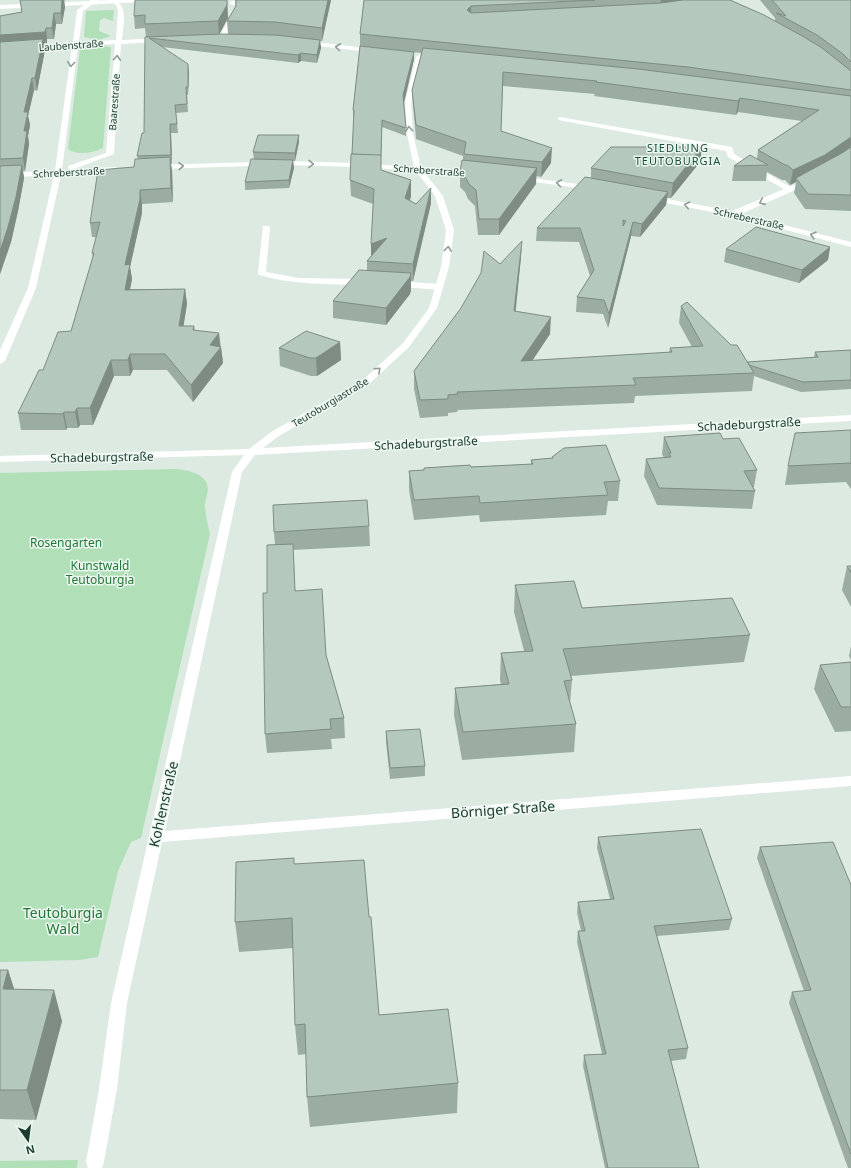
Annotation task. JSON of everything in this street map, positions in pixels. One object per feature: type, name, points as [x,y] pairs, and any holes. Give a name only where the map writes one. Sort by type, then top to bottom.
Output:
[{"type":"street","points":[[0,6],[144,0]]},
{"type":"street","points":[[222,38],[233,18],[232,1],[283,0]]},
{"type":"street","points":[[0,361],[32,288],[58,172],[74,44],[80,10],[92,1]]},
{"type":"street","name":"Baarestraße","points":[[58,172],[110,154],[121,10],[118,4],[112,1]]},
{"type":"street","points":[[214,38],[229,38]]},
{"type":"street","name":"Laubenstraße","points":[[0,50],[74,44],[166,40]]},
{"type":"street","points":[[299,42],[383,52]]},
{"type":"street","name":"Teutoburgiastraße","points":[[252,452],[275,434],[366,382],[406,345],[433,308],[445,267],[450,230],[439,196],[418,169],[410,134],[408,103],[419,57]]},
{"type":"street","points":[[560,119],[729,149],[731,155],[790,189]]},
{"type":"street","name":"Schreberstraße","points":[[145,168],[215,164],[286,163],[418,169],[486,174]]},
{"type":"street","name":"Schreberstraße","points":[[0,176],[121,169]]},
{"type":"street","points":[[515,177],[603,189]]},
{"type":"street","points":[[733,214],[815,178]]},
{"type":"street","name":"Schreberstraße","points":[[640,196],[733,214],[851,245]]},
{"type":"street","points":[[266,228],[262,273],[274,277],[289,279],[440,287]]},
{"type":"street","name":"Schadeburgstraße","points":[[0,459],[252,452],[851,418]]},
{"type":"street","name":"Kohlenstraße","points":[[95,1162],[108,1089],[119,1003],[237,472],[252,452]]},
{"type":"street","name":"Börniger Straße","points":[[156,837],[851,781]]},
{"type":"green space","points":[[114,10],[113,21],[104,18],[100,20],[99,31],[111,36],[98,40],[84,37],[86,11]]},
{"type":"green space","points":[[98,45],[111,47],[103,148],[81,153],[68,149],[80,49]]},
{"type":"green space","name":"Kunstwald Teutoburgia","points":[[186,470],[201,476],[205,480],[208,491],[205,508],[210,534],[141,838],[131,842],[118,871],[98,957],[79,960],[0,962],[0,473]]},
{"type":"green space","points":[[78,1160],[77,1168],[0,1168],[0,1161]]},
{"type":"building","points":[[20,0],[62,0],[61,13],[54,13],[52,28],[46,28],[45,32],[0,35],[0,16],[22,12]]},
{"type":"building","points":[[135,0],[227,0],[227,5],[218,21],[145,24],[145,15],[134,16]]},
{"type":"building","points":[[236,0],[328,0],[322,28],[275,22],[227,21],[236,6]]},
{"type":"building","points":[[364,0],[595,0],[471,6],[467,10],[471,13],[661,3],[683,0],[730,0],[764,15],[822,48],[851,71],[851,90],[688,67],[360,34]]},
{"type":"building","points":[[772,0],[851,0],[851,62],[843,54],[817,35],[776,13],[786,16]]},
{"type":"building","points":[[221,34],[275,35],[320,40],[317,55],[301,53],[298,55],[149,38],[188,64],[188,87],[186,87],[187,104],[175,105],[177,124],[170,124],[171,155],[137,156],[142,133],[144,133],[145,37]]},
{"type":"building","points":[[43,39],[35,78],[32,78],[24,112],[28,112],[24,131],[27,131],[23,158],[0,159],[0,42]]},
{"type":"building","points":[[360,46],[414,52],[403,95],[406,128],[382,120],[381,156],[352,154],[353,110]]},
{"type":"building","points":[[423,48],[638,69],[851,96],[851,137],[825,155],[793,170],[787,165],[758,150],[819,110],[740,98],[738,101],[596,82],[597,81],[503,72],[501,131],[552,148],[542,162],[464,154],[466,142],[416,125],[412,90]]},
{"type":"building","points":[[258,135],[299,135],[295,153],[253,152]]},
{"type":"building","points":[[611,147],[702,147],[673,183],[591,168]]},
{"type":"building","points":[[851,147],[851,195],[808,194],[796,178]]},
{"type":"building","points":[[351,154],[381,155],[381,170],[411,180],[405,198],[416,204],[431,188],[413,264],[367,261],[387,238],[371,244],[374,189],[350,180]]},
{"type":"building","points":[[750,155],[768,165],[734,166]]},
{"type":"building","points":[[170,157],[171,188],[140,190],[140,199],[125,265],[130,264],[125,290],[185,289],[179,326],[194,326],[193,330],[219,333],[210,345],[221,347],[191,385],[165,354],[130,354],[128,360],[111,360],[90,408],[77,408],[75,412],[64,412],[63,414],[18,413],[39,370],[43,370],[58,332],[71,331],[94,253],[92,253],[100,222],[90,223],[98,170],[134,167],[135,159]]},
{"type":"building","points":[[251,159],[293,160],[289,180],[245,182]]},
{"type":"building","points":[[462,160],[537,168],[499,219],[479,219],[476,190],[469,184],[460,172]]},
{"type":"building","points":[[22,165],[16,197],[0,251],[0,166]]},
{"type":"building","points":[[585,177],[668,192],[642,224],[633,222],[609,314],[604,300],[577,297],[594,270],[580,228],[537,228]]},
{"type":"building","points":[[756,227],[830,247],[802,270],[726,249]]},
{"type":"building","points":[[522,241],[514,311],[551,317],[521,361],[672,352],[670,348],[703,346],[681,306],[687,302],[731,345],[737,345],[754,373],[633,378],[636,385],[457,392],[458,394],[448,395],[448,399],[420,400],[414,371],[461,308],[481,273],[484,251],[500,264]]},
{"type":"building","points":[[359,270],[411,273],[410,277],[386,308],[333,301]]},
{"type":"building","points":[[306,331],[340,342],[316,358],[310,358],[279,348]]},
{"type":"building","points":[[851,350],[851,380],[803,382],[749,365],[748,362],[818,357],[815,352]]},
{"type":"building","points":[[851,430],[851,464],[788,466],[795,433]]},
{"type":"building","points":[[720,433],[723,439],[739,438],[757,470],[744,471],[755,491],[659,488],[646,459],[671,457],[669,453],[671,453],[664,437]]},
{"type":"building","points":[[606,445],[620,481],[604,482],[608,495],[480,503],[479,496],[414,500],[409,471],[424,470],[424,468],[470,465],[471,467],[533,464],[531,460],[553,458],[552,457],[564,448]]},
{"type":"building","points":[[367,500],[369,526],[274,532],[273,505]]},
{"type":"building","points":[[293,544],[295,591],[322,589],[326,655],[344,718],[330,719],[331,729],[265,734],[263,593],[267,593],[267,545]]},
{"type":"building","points":[[847,566],[851,566],[851,573]]},
{"type":"building","points":[[574,581],[582,608],[732,598],[750,635],[563,649],[572,680],[564,681],[576,724],[463,732],[455,688],[509,684],[501,653],[533,651],[515,585]]},
{"type":"building","points":[[851,662],[851,707],[841,707],[820,665]]},
{"type":"building","points":[[420,729],[425,766],[390,768],[386,731]]},
{"type":"building","points":[[701,829],[732,919],[654,926],[688,1048],[668,1050],[699,1168],[608,1168],[584,1055],[606,1054],[578,931],[585,931],[578,902],[614,899],[598,837]]},
{"type":"building","points":[[833,842],[851,885],[851,1154],[792,992],[811,990],[760,847]]},
{"type":"building","points":[[294,858],[294,864],[364,860],[369,917],[371,917],[379,1015],[448,1009],[458,1083],[307,1097],[305,1024],[295,1025],[292,918],[235,922],[236,862]]},
{"type":"building","points":[[0,970],[8,970],[3,989],[54,990],[27,1090],[0,1090]]},
{"type":"district","name":"SIEDLUNG TEUTOBURGIA","points":[[678,153]]},
{"type":"park label","name":"Rosengarten","points":[[66,542]]},
{"type":"park label","name":"Teutoburgia Wald","points":[[63,920]]}]
